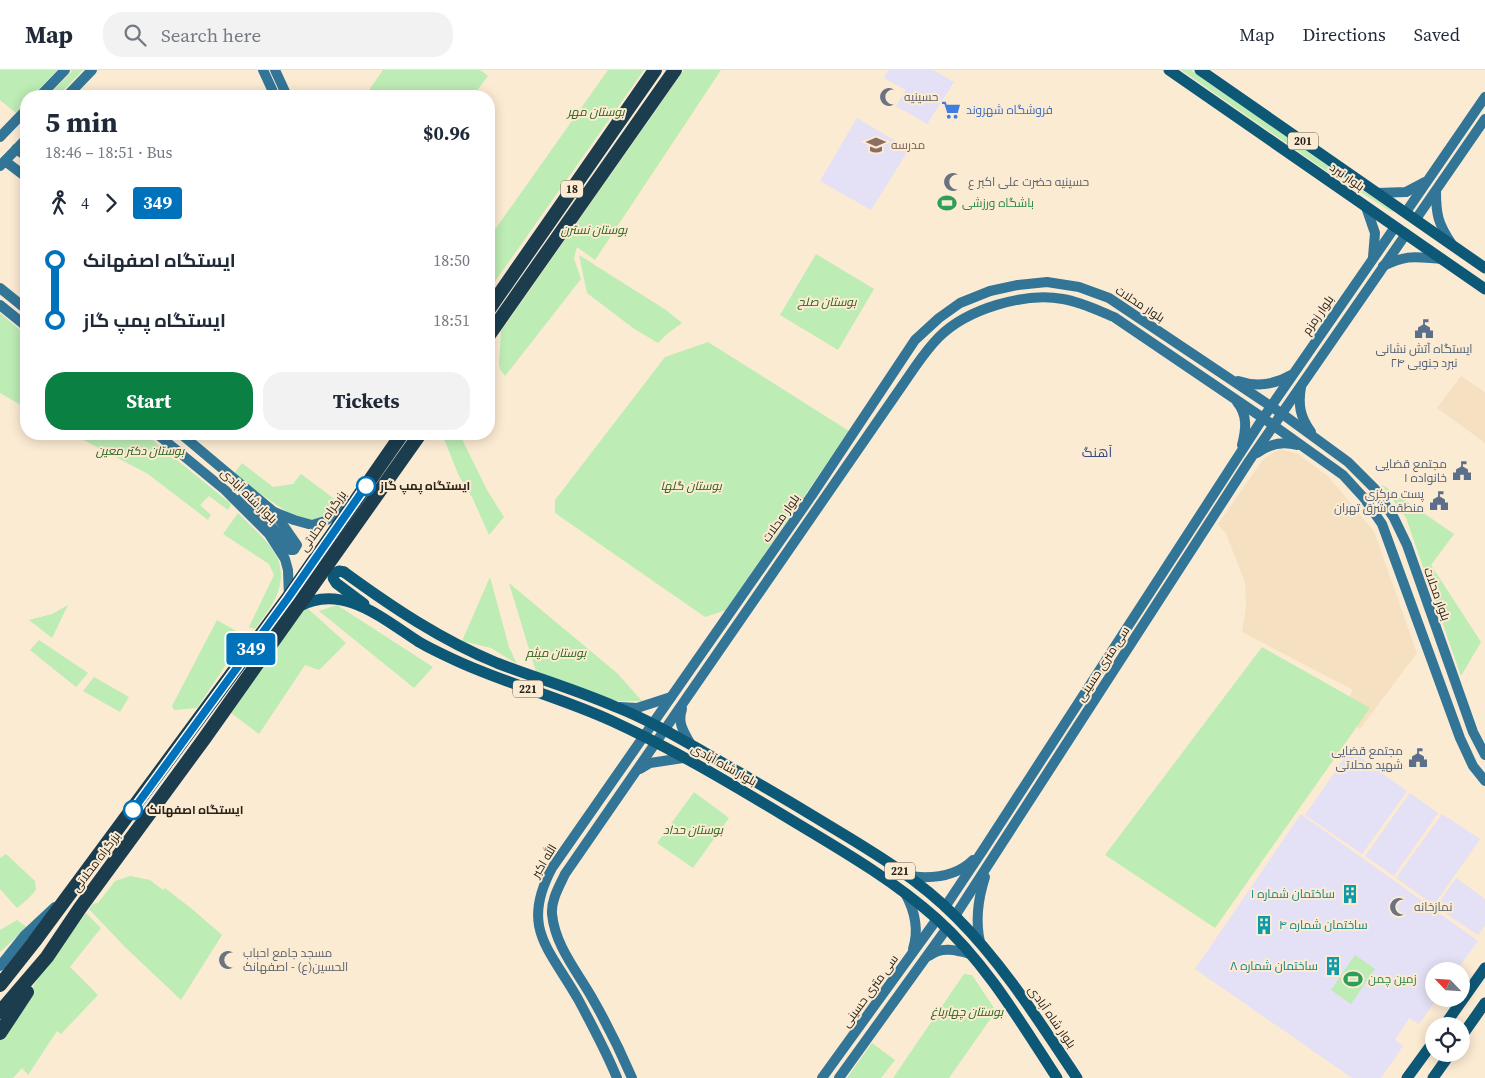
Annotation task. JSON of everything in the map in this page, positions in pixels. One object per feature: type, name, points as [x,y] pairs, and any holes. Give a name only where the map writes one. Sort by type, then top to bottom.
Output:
[{"type":"highway","name":"18","points":[[495,300],[655,70]]},
{"type":"highway","name":"18","points":[[495,325],[675,70]]},
{"type":"highway","points":[[578,180],[578,189],[582,192],[590,189]]},
{"type":"highway","points":[[550,220],[560,218],[563,221],[561,230]]},
{"type":"highway","name":"بزرگراه محلاتی","points":[[0,1012],[47,957],[80,908],[204,740],[356,500],[398,440]]},
{"type":"highway","name":"بزرگراه محلاتی","points":[[0,985],[129,814],[293,602],[350,532],[416,440]]},
{"type":"highway","points":[[0,1033],[34,982],[47,957]]},
{"type":"main road","points":[[46,90],[65,70]]},
{"type":"main road","points":[[73,90],[92,70]]},
{"type":"main road","points":[[263,70],[272,90]]},
{"type":"main road","points":[[276,70],[284,90]]},
{"type":"main road","name":"بلوار نبرد","points":[[1169,70],[1485,289]]},
{"type":"main road","name":"بلوار نبرد","points":[[1200,70],[1485,268]]},
{"type":"main road","points":[[1395,227],[1485,97]]},
{"type":"main road","points":[[0,137],[20,116]]},
{"type":"main road","points":[[1406,234],[1485,119]]},
{"type":"main road","points":[[20,145],[2,164],[20,174]]},
{"type":"main road","points":[[16,149],[20,152]]},
{"type":"main road","points":[[1377,193],[1406,192],[1426,182]]},
{"type":"main road","points":[[1436,190],[1439,225],[1451,244]]},
{"type":"main road","points":[[1366,207],[1375,233],[1373,258]]},
{"type":"main road","name":"بلوار زمزم","points":[[1263,418],[1395,227]]},
{"type":"main road","name":"بلوار زمزم","points":[[1273,425],[1406,234]]},
{"type":"main road","points":[[1382,267],[1409,256],[1442,259]]},
{"type":"main road","name":"بلوار محلات","points":[[653,724],[812,495],[915,340],[939,318],[960,303],[990,291],[1018,284],[1047,282],[1079,287],[1109,298],[1281,413],[1348,462],[1375,489],[1394,518],[1410,554],[1473,732],[1485,754]]},
{"type":"main road","points":[[0,288],[20,303]]},
{"type":"main road","name":"بلوار محلات","points":[[665,730],[915,367],[939,337],[962,320],[986,308],[1011,301],[1038,298],[1062,299],[1089,306],[1114,317],[1307,449],[1342,475],[1364,498],[1382,524],[1460,738],[1473,766],[1485,781]]},
{"type":"main road","points":[[0,305],[20,321]]},
{"type":"main road","points":[[1228,377],[1239,382],[1257,385],[1277,382],[1292,375]]},
{"type":"main road","points":[[1302,382],[1299,405],[1300,414],[1304,423],[1318,440]]},
{"type":"main road","points":[[1231,396],[1240,406],[1245,421],[1244,437],[1238,455]]},
{"type":"main road","name":"سی متری حسینی","points":[[945,907],[1263,418]]},
{"type":"main road","name":"سی متری حسینی","points":[[955,916],[1273,425]]},
{"type":"main road","name":"بلوار شاه آبادی","points":[[164,440],[225,490],[277,544],[285,559],[293,602],[330,598],[358,605],[376,612],[421,643],[457,661],[611,720],[644,736],[803,827],[905,893],[937,918],[981,966],[1057,1078]]},
{"type":"main road","name":"بلوار شاه آبادی","points":[[188,440],[274,512],[301,523],[312,524],[332,517],[356,500]]},
{"type":"main road","points":[[1249,461],[1263,448],[1276,443],[1286,443],[1307,449]]},
{"type":"main road","points":[[225,490],[248,503],[265,518],[290,550],[294,550],[296,545],[274,512]]},
{"type":"main road","points":[[344,572],[339,559],[350,532]]},
{"type":"main road","name":"221","points":[[344,572],[339,571],[335,573],[333,578],[336,583],[376,612]]},
{"type":"main road","name":"بلوار شاه آبادی","points":[[344,572],[421,625],[495,662],[617,707],[665,730],[875,853],[908,876],[945,907],[980,942],[1025,1002],[1077,1078]]},
{"type":"main road","points":[[617,707],[637,708],[672,696]]},
{"type":"main road","points":[[685,701],[679,718],[682,730],[691,744]]},
{"type":"main road","name":"الله اکبر","points":[[617,1078],[578,1000],[544,944],[539,930],[538,908],[543,886],[552,868],[653,724]]},
{"type":"main road","name":"الله اکبر","points":[[632,1078],[591,996],[566,955],[556,933],[552,912],[555,895],[565,874],[665,730]]},
{"type":"main road","points":[[635,773],[650,763],[683,758]]},
{"type":"main road","points":[[594,808],[601,822]]},
{"type":"main road","points":[[908,876],[932,877],[951,873],[969,864],[983,850]]},
{"type":"main road","points":[[980,942],[977,929],[977,913],[988,865]]},
{"type":"main road","points":[[904,965],[914,947],[916,936],[914,914],[905,893]]},
{"type":"main road","points":[[0,966],[42,917],[64,901]]},
{"type":"main road","points":[[937,918],[945,907]]},
{"type":"main road","points":[[947,928],[955,916]]},
{"type":"main road","name":"سی متری حسینی","points":[[822,1078],[937,918]]},
{"type":"main road","name":"سی متری حسینی","points":[[839,1078],[947,928]]},
{"type":"main road","points":[[914,974],[932,953],[953,949],[970,954]]},
{"type":"main road","points":[[1450,1017],[1485,968]]},
{"type":"main road","points":[[1470,1024],[1485,1003]]},
{"type":"main road","points":[[1407,1078],[1425,1053]]},
{"type":"main road","points":[[1432,1078],[1444,1062]]},
{"type":"shaded area","points":[[888,70],[933,70],[954,82],[927,124],[896,106],[906,90],[884,78]]},
{"type":"shaded area","points":[[857,118],[909,149],[871,210],[820,181]]},
{"type":"shaded area","points":[[1461,376],[1485,392],[1485,443],[1437,408]]},
{"type":"shaded area","points":[[1280,449],[1298,454],[1328,476],[1374,531],[1417,653],[1360,729],[1338,715],[1353,690],[1242,632],[1246,606],[1245,582],[1226,534],[1218,524],[1264,458]]},
{"type":"shaded area","points":[[1350,750],[1407,791],[1362,854],[1305,815]]},
{"type":"shaded area","points":[[1410,793],[1438,813],[1394,876],[1365,856]]},
{"type":"shaded area","points":[[1301,814],[1478,941],[1463,962],[1425,962],[1425,1008],[1431,1008],[1419,1024],[1409,1018],[1395,1040],[1403,1046],[1381,1078],[1352,1078],[1195,969]]},
{"type":"shaded area","points":[[1442,814],[1480,839],[1434,905],[1396,878]]},
{"type":"shaded area","points":[[1456,878],[1485,899],[1485,925],[1478,935],[1436,907]]},
{"type":"green space","points":[[0,70],[57,70],[38,90],[20,90],[20,109],[16,113],[0,100]]},
{"type":"green space","points":[[73,70],[83,70],[64,90],[54,90]]},
{"type":"green space","points":[[383,70],[480,70],[488,76],[478,90],[369,90]]},
{"type":"green space","name":"بوستان مهر","points":[[608,70],[644,70],[495,281],[495,230]]},
{"type":"green space","name":"بوستان نسترن","points":[[684,70],[721,70],[595,260],[577,247],[574,258],[581,279],[505,376],[499,364],[501,331]]},
{"type":"green space","points":[[1181,70],[1191,70],[1394,212],[1351,188]]},
{"type":"green space","name":"بوستان صلح","points":[[816,254],[874,289],[838,350],[780,315]]},
{"type":"green space","points":[[579,255],[666,310],[682,323],[658,343],[633,328],[587,293]]},
{"type":"green space","points":[[0,313],[20,330],[20,405],[0,393]]},
{"type":"green space","name":"بوستان گلها","points":[[708,342],[849,431],[726,610],[705,617],[555,513],[555,500],[665,357]]},
{"type":"green space","name":"بوستان دکتر معین","points":[[83,440],[152,440],[231,504],[228,510],[209,496],[200,505],[211,515],[208,520],[148,474]]},
{"type":"green space","points":[[444,440],[462,440],[487,490],[504,517],[489,535],[472,497],[459,476]]},
{"type":"green space","points":[[242,463],[273,487],[293,484],[301,474],[340,503],[321,517],[311,520],[300,518],[281,508],[234,474]]},
{"type":"green space","points":[[1381,484],[1454,534],[1431,565],[1481,642],[1461,676],[1406,518]]},
{"type":"green space","points":[[238,513],[266,541],[278,561],[281,572],[280,585],[275,599],[255,629],[249,627],[274,575],[269,564],[223,534]]},
{"type":"green space","points":[[490,577],[509,647],[517,664],[491,648],[462,641]]},
{"type":"green space","name":"بوستان میثم","points":[[509,583],[617,673],[642,701],[616,701],[536,672]]},
{"type":"green space","points":[[68,605],[52,638],[29,620],[52,614]]},
{"type":"green space","points":[[337,605],[433,667],[414,688],[319,611]]},
{"type":"green space","points":[[305,606],[346,643],[319,670],[305,665],[259,734],[231,713]]},
{"type":"green space","points":[[217,620],[245,636],[197,708],[174,710],[172,706]]},
{"type":"green space","points":[[39,640],[88,673],[76,687],[30,650]]},
{"type":"green space","points":[[1262,647],[1370,708],[1215,928],[1105,855]]},
{"type":"green space","points":[[94,677],[129,697],[120,712],[83,691]]},
{"type":"green space","name":"بوستان حداد","points":[[694,792],[729,818],[693,868],[657,843]]},
{"type":"green space","points":[[6,854],[35,881],[36,890],[17,908],[0,889],[0,858]]},
{"type":"green space","points":[[130,876],[150,880],[163,890],[165,888],[222,935],[181,1000],[125,947],[89,909],[93,904],[98,903],[115,881]]},
{"type":"green space","points":[[86,913],[101,928],[70,967],[98,995],[61,1034],[57,1031],[28,1075],[22,1068],[13,1078],[0,1078],[0,1040],[40,975]]},
{"type":"green space","points":[[17,920],[27,927],[0,952],[0,930]]},
{"type":"green space","name":"زمین چمن","points":[[1355,955],[1375,969],[1351,1004],[1331,990]]},
{"type":"green space","name":"بوستان چهارباغ","points":[[964,974],[972,975],[996,1011],[949,1078],[893,1078]]},
{"type":"green space","points":[[872,1043],[895,1060],[881,1078],[847,1078]]},
{"type":"bus line","name":"349","points":[[133,810],[288,598],[366,486]]},
{"type":"place","name":"حسینیه","points":[[889,97]]},
{"type":"place","name":"فروشگاه شهروند","points":[[951,110]]},
{"type":"place","name":"مدرسه","points":[[876,145]]},
{"type":"place","name":"حسینیه حضرت علی اکبر ع","points":[[953,182]]},
{"type":"place","name":"باشگاه ورزشی","points":[[947,203]]},
{"type":"place","name":"ایستگاه آتش نشانی ۲۴ نبرد جنوبی","points":[[1424,329]]},
{"type":"place","name":"مجتمع قضایی خانواده ۱","points":[[1462,471]]},
{"type":"place","name":"ایستگاه پمپ گاز","points":[[366,486]]},
{"type":"place","name":"پست مرکزی منطقه شرق تهران","points":[[1439,501]]},
{"type":"place","name":"مجتمع قضایی شهید محلاتی","points":[[1418,758]]},
{"type":"place","name":"ایستگاه اصفهانک","points":[[133,810]]},
{"type":"place","name":"ساختمان شماره ۱","points":[[1350,894]]},
{"type":"place","name":"نمازخانه","points":[[1399,907]]},
{"type":"place","name":"ساختمان شماره ۴","points":[[1264,925]]},
{"type":"place","name":"مسجد جامع احباب الحسین(ع) - اصفهانک","points":[[228,960]]},
{"type":"place","name":"ساختمان شماره ۸","points":[[1333,966]]},
{"type":"place","name":"زمین چمن","points":[[1353,979]]},
{"type":"district","name":"آهنگ","points":[[1097,452]]}]
